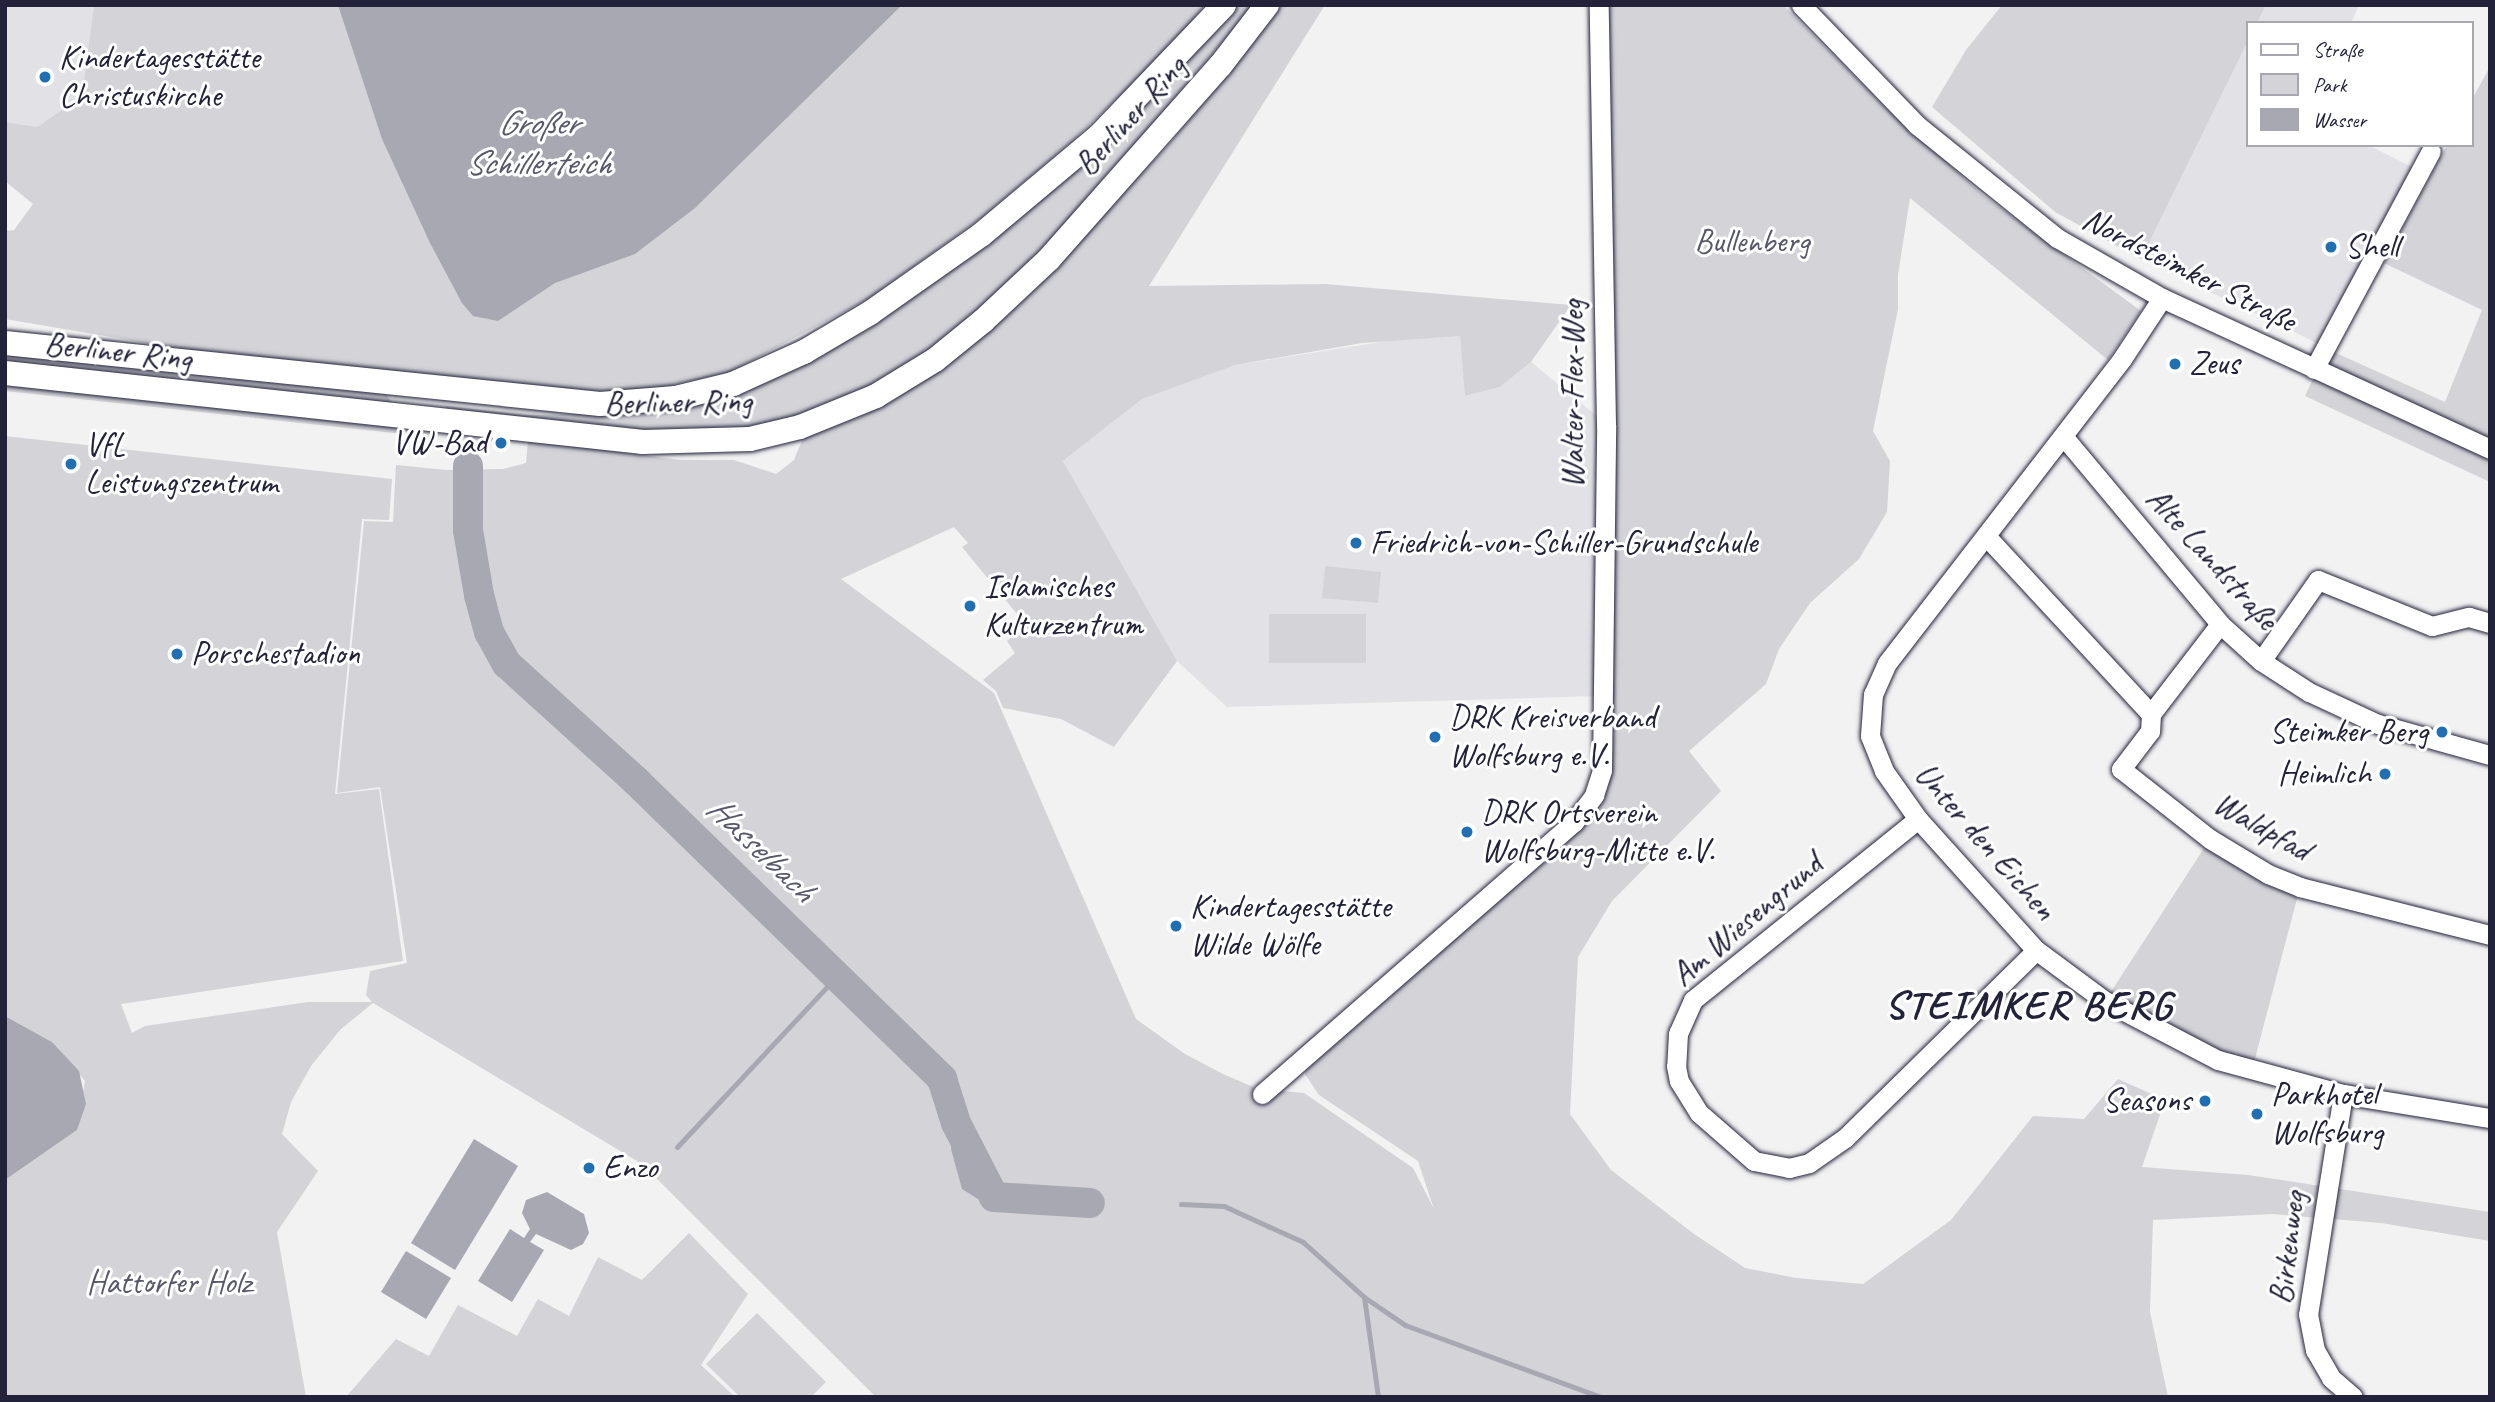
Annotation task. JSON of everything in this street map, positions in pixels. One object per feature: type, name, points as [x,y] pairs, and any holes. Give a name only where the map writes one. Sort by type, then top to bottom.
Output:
[{"type":"main road","name":"Berliner Ring","points":[[5,343],[600,404],[676,398],[733,384],[848,326],[981,235],[1099,136],[1224,5]]},
{"type":"main road","name":"Berliner Ring","points":[[5,373],[643,443],[750,439],[800,427],[876,396],[935,360],[983,321],[1049,258],[1220,66],[1267,5]]},
{"type":"street","name":"Walter-Flex-Weg","points":[[1262,1094],[1574,822],[1594,795],[1602,770],[1606,425],[1599,5]]},
{"type":"street","name":"Nordsteimker Straße","points":[[1801,6],[1917,125],[2057,238],[2162,298],[2490,449]]},
{"type":"street","points":[[2314,369],[2431,151]]},
{"type":"street","name":"Unter den Eichen","points":[[2162,298],[2063,436],[1888,663],[1873,694],[1870,736],[1884,771],[1918,819],[2036,950],[2105,1001],[2198,1052],[2343,1094],[2490,1118]]},
{"type":"street","name":"Alte Landstraße","points":[[2063,436],[2220,624],[2261,661],[2309,692],[2378,724],[2490,755]]},
{"type":"street","points":[[1986,536],[2151,714]]},
{"type":"street","points":[[2261,661],[2318,580],[2432,626],[2469,617],[2490,623]]},
{"type":"street","name":"Waldpfad","points":[[2220,624],[2151,714],[2150,731],[2121,769],[2210,839],[2300,887],[2490,935]]},
{"type":"street","name":"Am Wiesengrund","points":[[1918,819],[1693,1000],[1678,1033],[1676,1066],[1679,1081],[1699,1113],[1754,1161],[1789,1168],[1809,1163],[1845,1139],[2036,950]]},
{"type":"street","name":"Birkenweg","points":[[2343,1094],[2308,1314],[2315,1350],[2330,1378],[2353,1397]]},
{"type":"shaded area","name":"Kindertagesstätte Christuskirche","points":[[5,5],[94,5],[82,96],[37,127],[5,122]]},
{"type":"shaded area","points":[[2266,5],[2359,5],[2352,21],[2258,21]]},
{"type":"shaded area","points":[[2246,45],[2246,147],[2372,147],[2418,170],[2321,345],[2141,259]]},
{"type":"shaded area","name":"Friedrich-von-Schiller-Grundschule","points":[[1425,335],[1460,336],[1466,396],[1500,387],[1531,362],[1604,422],[1599,696],[1227,707],[1177,661],[1063,461],[1142,399],[1170,386],[1235,365]]},
{"type":"green space","points":[[94,5],[1205,5],[1166,52],[1072,141],[981,218],[868,299],[730,372],[651,390],[598,393],[182,349],[5,319],[5,231],[14,230],[33,204],[5,181],[5,122],[37,127],[82,96]]},
{"type":"green space","points":[[1235,5],[1255,5],[1023,273],[956,333],[862,394],[776,423],[732,430],[640,433],[446,412],[446,406],[526,415],[638,413],[841,342]]},
{"type":"green space","points":[[1282,5],[1325,5],[1149,286],[1325,284],[1571,305],[1531,362],[1500,387],[1465,396],[1460,336],[1362,343],[1235,365],[1142,399],[1063,461],[1177,661],[1114,747],[1061,719],[1003,708],[996,691],[983,680],[1015,653],[1007,641],[1026,625],[962,547],[968,543],[954,527],[841,579],[994,693],[1136,1019],[1185,1054],[1223,1074],[1258,1089],[1304,1093],[1413,1168],[1434,1209],[1418,1161],[1319,1095],[1305,1074],[1307,1059],[1434,950],[1610,772],[1613,740],[1605,590],[1600,5],[1783,5],[1885,107],[1983,195],[2141,311],[2108,360],[1910,198],[1898,275],[1898,309],[1873,431],[1890,461],[1887,512],[1859,559],[1810,603],[1779,649],[1766,684],[1689,751],[1721,791],[1612,901],[1578,957],[1570,1114],[1611,1170],[1694,1234],[1745,1268],[1796,1278],[1863,1284],[1951,1220],[2033,1116],[2084,1119],[2118,1079],[2165,1100],[2142,1167],[2248,1175],[2490,1212],[2490,1241],[2381,1223],[2272,1214],[2153,1220],[2150,1312],[2168,1397],[876,1397],[642,1164],[373,1003],[340,1030],[311,1066],[291,1102],[282,1134],[318,1171],[277,1232],[306,1397],[5,1397],[5,1180],[77,1130],[85,1081],[52,1042],[5,1016],[5,436],[392,479],[389,520],[362,519],[335,794],[379,789],[403,961],[121,1004],[132,1033],[145,1026],[308,1002],[372,1002],[366,995],[370,971],[407,963],[380,787],[337,793],[364,521],[393,522],[396,465],[447,470],[503,469],[526,463],[528,440],[680,460],[734,460],[776,474],[794,460],[803,438],[1034,286],[1167,147]]},
{"type":"green space","points":[[2002,5],[2266,5],[2258,21],[2246,21],[2246,45],[2141,259],[2055,212],[1932,107],[1966,50]]},
{"type":"green space","points":[[2490,67],[2490,482],[2305,396],[2327,349],[2445,402],[2482,310],[2384,263],[2446,147],[2474,147],[2474,95]]},
{"type":"green space","points":[[5,352],[385,393],[394,405],[5,366]]},
{"type":"green space","points":[[5,383],[394,426],[403,434],[5,391]]},
{"type":"green space","points":[[1325,566],[1381,572],[1378,603],[1322,598]]},
{"type":"green space","points":[[1269,614],[1366,614],[1366,663],[1269,663]]},
{"type":"green space","points":[[2210,839],[2300,887],[2252,1070],[2105,1001]]},
{"type":"green space","points":[[689,1233],[748,1294],[701,1365],[735,1397],[346,1397],[396,1339],[429,1356],[458,1305],[517,1336],[538,1299],[569,1316],[598,1257],[642,1280]]},
{"type":"green space","points":[[757,1313],[826,1382],[811,1397],[740,1397],[706,1364]]},
{"type":"water","name":"Großer Schillerteich","points":[[338,5],[902,5],[695,208],[635,254],[555,283],[498,321],[473,316],[462,303],[430,243],[382,139]]},
{"type":"water","points":[[5,1016],[52,1042],[79,1071],[86,1104],[77,1130],[5,1180]]},
{"type":"water","points":[[956,1123],[978,1137],[994,1197],[978,1199],[962,1189],[951,1149]]},
{"type":"water","points":[[474,1139],[518,1166],[455,1270],[411,1243]]},
{"type":"water","points":[[547,1192],[584,1214],[589,1233],[583,1244],[571,1250],[536,1234],[530,1242],[544,1250],[512,1302],[478,1281],[510,1229],[524,1238],[530,1229],[522,1213],[526,1200]]},
{"type":"water","points":[[406,1251],[451,1278],[426,1319],[381,1292]]},
{"type":"waterway","name":"Hasselbach","points":[[468,466],[468,530],[479,595],[489,632],[507,664],[637,782],[942,1079],[956,1123],[994,1197],[1090,1203]]},
{"type":"waterway","points":[[677,1147],[836,977]]},
{"type":"waterway","points":[[1181,1204],[1224,1206],[1303,1242],[1364,1297],[1405,1325],[1601,1397]]},
{"type":"waterway","name":"Hasselbach","points":[[1364,1297],[1378,1397]]},
{"type":"place","name":"Kindertagesstätte Christuskirche","points":[[45,77]]},
{"type":"place","name":"Shell","points":[[2331,247]]},
{"type":"place","name":"Zeus","points":[[2175,364]]},
{"type":"place","name":"VW-Bad","points":[[501,443]]},
{"type":"place","name":"VfL Leistungszentrum","points":[[71,464]]},
{"type":"place","name":"Friedrich-von-Schiller-Grundschule","points":[[1356,543]]},
{"type":"place","name":"Islamisches Kulturzentrum","points":[[970,606]]},
{"type":"place","name":"Porschestadion","points":[[177,654]]},
{"type":"place","name":"Steimker Berg","points":[[2442,732]]},
{"type":"place","name":"DRK Kreisverband Wolfsburg e.V.","points":[[1435,737]]},
{"type":"place","name":"Heimlich","points":[[2385,774]]},
{"type":"place","name":"DRK Ortsverein Wolfsburg-Mitte e.V.","points":[[1467,832]]},
{"type":"place","name":"Kindertagesstätte Wilde Wölfe","points":[[1176,926]]},
{"type":"place","name":"Seasons","points":[[2205,1101]]},
{"type":"place","name":"Parkhotel Wolfsburg","points":[[2257,1114]]},
{"type":"place","name":"Enzo","points":[[589,1168]]},
{"type":"district","name":"STEIMKER BERG","points":[[2029,1005]]},
{"type":"park label","name":"Bullenberg","points":[[1752,242]]},
{"type":"park label","name":"Hattorfer Holz","points":[[169,1283]]}]
